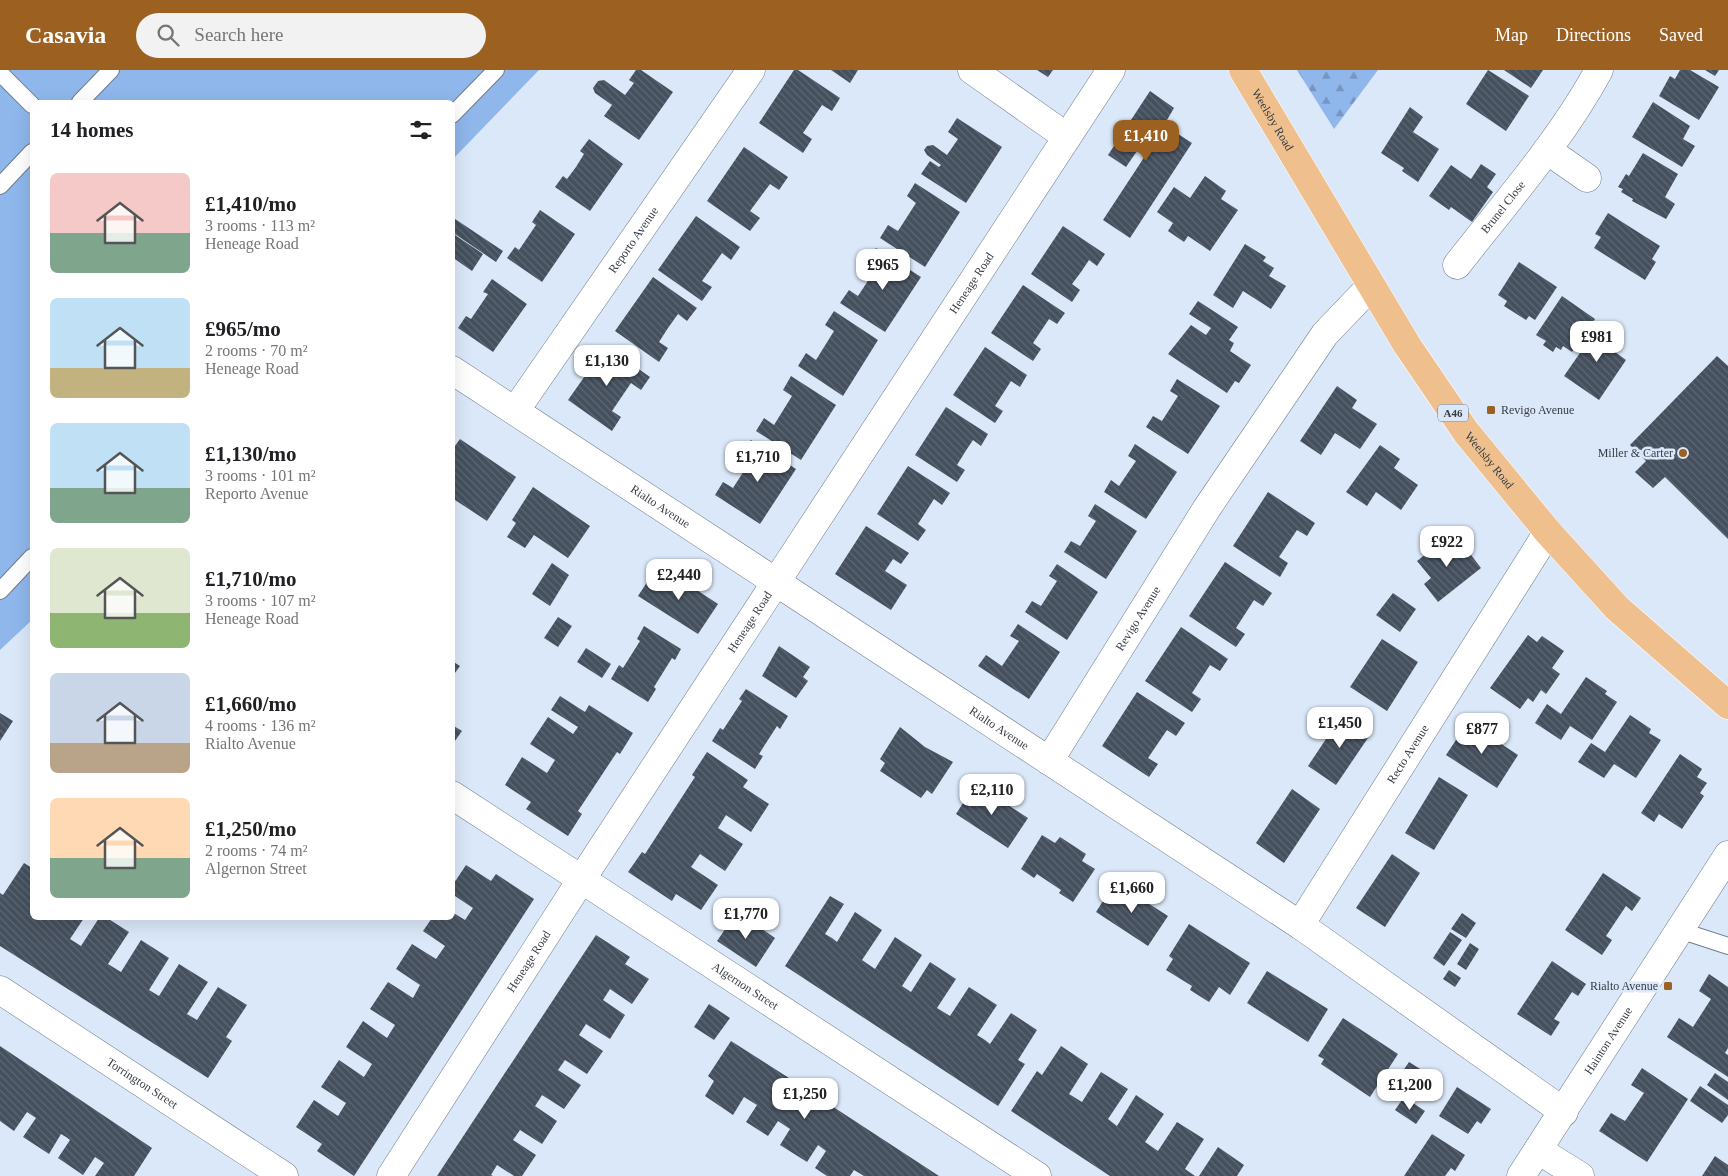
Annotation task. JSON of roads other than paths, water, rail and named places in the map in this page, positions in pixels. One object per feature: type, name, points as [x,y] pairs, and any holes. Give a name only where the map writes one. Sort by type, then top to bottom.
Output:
[{"type":"main road","name":"Weelsby Road","points":[[1243,70],[1371,286],[1466,432],[1548,532],[1617,608],[1728,704]]},
{"type":"street","name":"Reporto Avenue","points":[[515,411],[750,70]]},
{"type":"street","points":[[972,70],[1067,137]]},
{"type":"street","name":"Heneage Road","points":[[390,1176],[581,880],[1111,70]]},
{"type":"street","name":"Brunel Close","points":[[1457,265],[1547,150],[1586,94],[1599,70]]},
{"type":"street","points":[[1547,150],[1587,178]]},
{"type":"street","name":"Revigo Avenue","points":[[1048,761],[1207,508],[1313,351],[1325,334],[1371,286]]},
{"type":"street","name":"Rialto Avenue","points":[[455,372],[776,584],[1300,925],[1564,1112]]},
{"type":"street","name":"Recto Avenue","points":[[1300,925],[1548,532]]},
{"type":"street","name":"Algernon Street","points":[[455,797],[1037,1176]]},
{"type":"street","name":"Hainton Avenue","points":[[1520,1176],[1564,1112],[1727,857]]},
{"type":"street","name":"Torrington Street","points":[[0,990],[284,1176]]},
{"type":"street","points":[[1538,1150],[1580,1176]]},
{"type":"lane","points":[[82,100],[111,70]]},
{"type":"lane","points":[[455,112],[496,70]]},
{"type":"lane","points":[[0,74],[30,103]]},
{"type":"lane","points":[[0,186],[30,154]]},
{"type":"lane","points":[[0,591],[30,558]]},
{"type":"lane","points":[[1679,930],[1728,946]]},
{"type":"place","name":"Revigo Avenue","points":[[1491,410]]},
{"type":"place","name":"Miller & Carter","points":[[1683,453]]},
{"type":"place","name":"Rialto Avenue","points":[[1668,986]]}]
